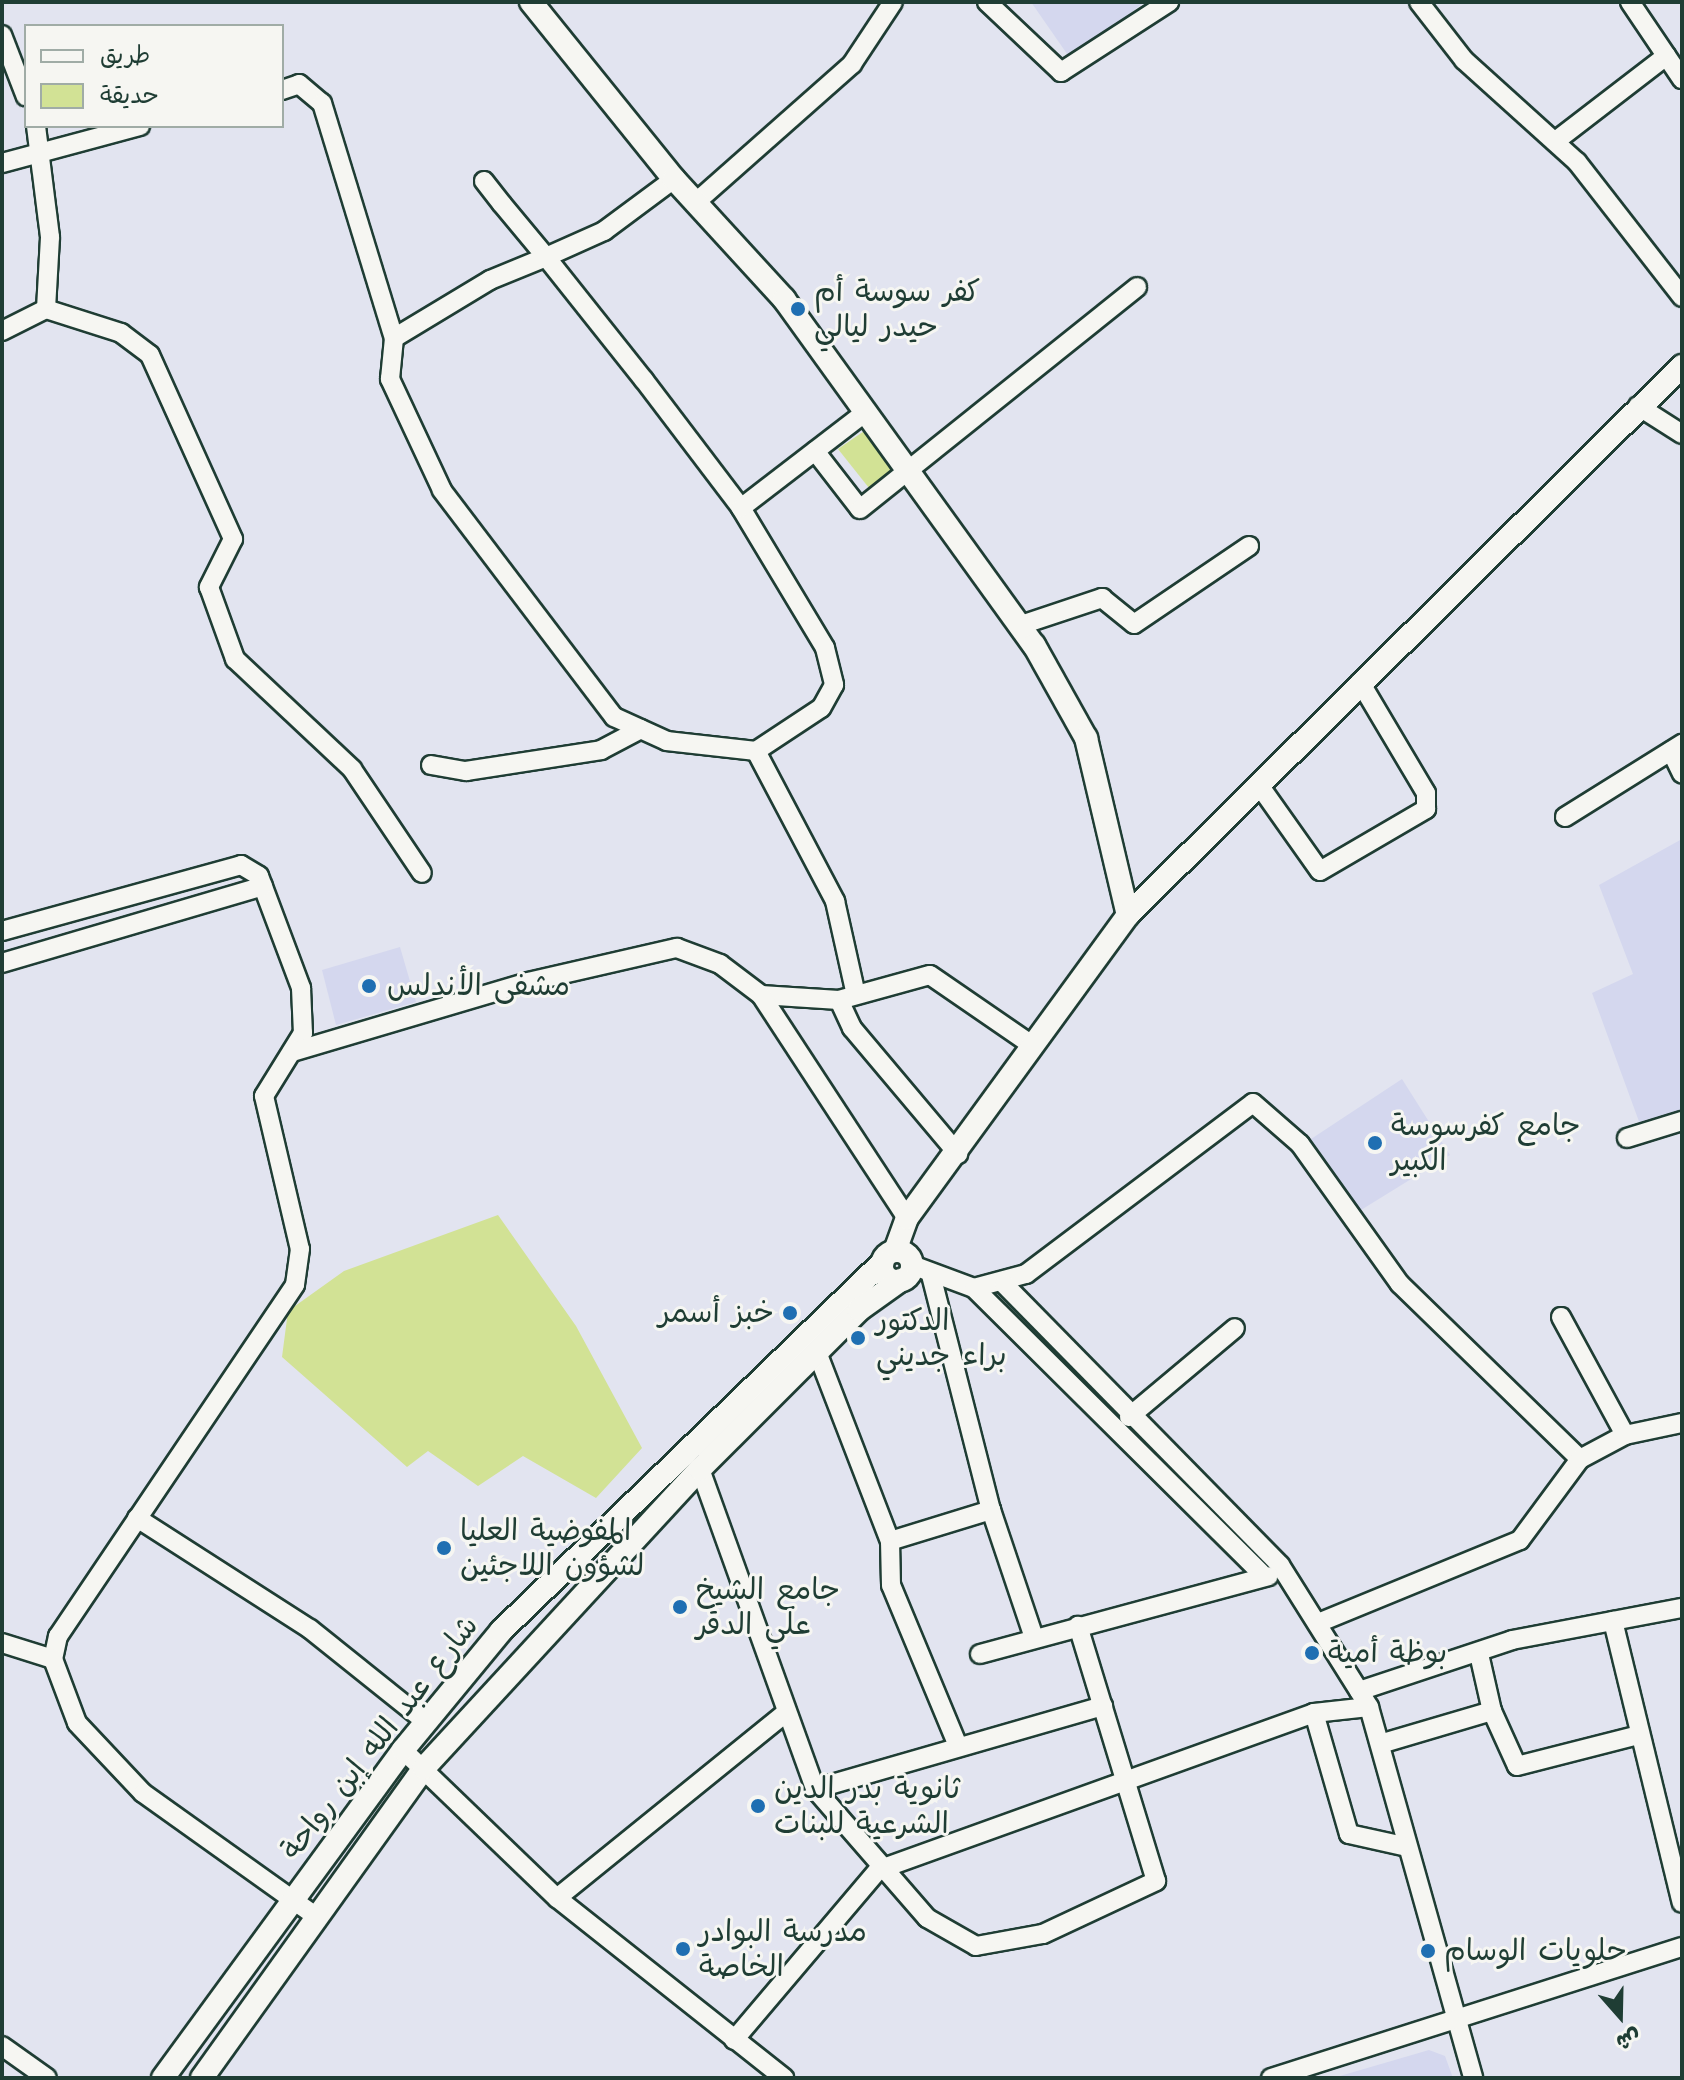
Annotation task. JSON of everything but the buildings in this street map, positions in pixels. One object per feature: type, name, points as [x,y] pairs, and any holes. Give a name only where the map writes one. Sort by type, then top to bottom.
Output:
[{"type":"street","points":[[531,2],[674,179],[784,299],[905,475],[1018,626],[1086,738],[1128,915]]},
{"type":"street","points":[[695,203],[852,64],[893,2]]},
{"type":"street","points":[[987,2],[1061,72],[1169,2]]},
{"type":"street","points":[[1419,2],[1464,60],[1557,140],[1682,297]]},
{"type":"street","points":[[1557,140],[1677,68],[1630,2]]},
{"type":"street","points":[[2,35],[24,92]]},
{"type":"street","points":[[284,89],[299,84],[322,103],[394,338],[390,379],[442,490],[614,717],[667,741],[756,751],[821,708],[834,685],[825,648],[741,508],[484,181]]},
{"type":"street","points":[[36,128],[50,237],[46,309]]},
{"type":"street","points":[[2,163],[39,150],[132,128]]},
{"type":"street","points":[[394,338],[490,280],[604,231],[674,179]]},
{"type":"street","points":[[815,451],[860,509],[1137,287]]},
{"type":"street","points":[[2,331],[46,309],[121,333],[150,355],[233,539],[209,587],[235,659],[352,769],[422,873]]},
{"type":"street","points":[[1034,1638],[904,1267],[907,1218],[958,1154],[1029,1043],[1128,915],[1638,406],[1682,366]]},
{"type":"street","points":[[1638,406],[1682,434]]},
{"type":"street","points":[[741,508],[863,414]]},
{"type":"street","points":[[1018,626],[1102,598],[1134,624],[1249,546]]},
{"type":"street","points":[[1259,785],[1320,871],[1426,809],[1426,793],[1360,682]]},
{"type":"street","points":[[431,765],[466,771],[601,750],[641,729]]},
{"type":"street","points":[[1565,817],[1677,747],[1682,774]]},
{"type":"street","points":[[756,751],[835,901],[852,1028],[958,1154]]},
{"type":"street","points":[[263,886],[8,961],[3,927],[231,864],[251,869],[263,886],[307,1013],[292,1052],[267,1080],[264,1096],[300,1249],[295,1285],[58,1636],[53,1659],[77,1723],[143,1793],[317,1917]]},
{"type":"street","points":[[292,1052],[528,982],[677,948],[720,964],[761,995],[907,1218]]},
{"type":"street","points":[[761,995],[848,998],[930,975],[1029,1043]]},
{"type":"street","points":[[904,1267],[974,1288],[1004,1284],[1253,1103],[1300,1144],[1400,1284],[1580,1459]]},
{"type":"street","points":[[1627,1138],[1682,1121]]},
{"type":"street","name":"شارع عبد الله إبن رواحة","points":[[202,2078],[424,1768],[700,1469],[904,1267]]},
{"type":"street","name":"شارع عبد الله إبن رواحة","points":[[163,2078],[403,1750],[501,1631],[840,1295],[904,1267]]},
{"type":"street","points":[[1004,1284],[1291,1583],[1364,1699],[1380,1744],[1403,1846],[1473,2078]]},
{"type":"street","points":[[974,1288],[1261,1573],[1291,1583]]},
{"type":"street","points":[[1561,1317],[1625,1435]]},
{"type":"street","points":[[1129,1417],[1235,1328]]},
{"type":"street","points":[[817,1352],[890,1541],[891,1585],[958,1746]]},
{"type":"street","points":[[1318,1623],[1520,1540],[1580,1459],[1625,1435],[1682,1423]]},
{"type":"street","points":[[700,1469],[784,1714],[815,1789],[878,1870],[927,1918],[976,1946],[1043,1934],[1156,1881],[1078,1626]]},
{"type":"street","points":[[890,1541],[991,1510]]},
{"type":"street","points":[[137,1518],[310,1629],[426,1722]]},
{"type":"street","points":[[980,1654],[1261,1573]]},
{"type":"street","points":[[734,2040],[878,1870],[1128,1783],[1314,1713],[1364,1699],[1512,1640],[1682,1608]]},
{"type":"street","points":[[1613,1621],[1682,1903]]},
{"type":"street","points":[[2,1643],[53,1659]]},
{"type":"street","points":[[1479,1654],[1492,1711],[1517,1766],[1639,1735]]},
{"type":"street","points":[[815,1789],[1103,1706]]},
{"type":"street","points":[[1380,1744],[1492,1711]]},
{"type":"street","points":[[1314,1713],[1349,1834],[1403,1846]]},
{"type":"street","points":[[557,1898],[784,1714]]},
{"type":"street","points":[[403,1750],[557,1898],[784,2078]]},
{"type":"street","points":[[1271,2078],[1454,2015],[1682,1947]]},
{"type":"street","points":[[2,2046],[47,2078]]},
{"type":"shaded area","points":[[1031,2],[1144,2],[1072,61]]},
{"type":"shaded area","points":[[1682,839],[1682,1113],[1641,1127],[1592,993],[1633,974],[1599,885]]},
{"type":"shaded area","name":"مشفى الأندلس","points":[[400,947],[416,1002],[336,1025],[322,970]]},
{"type":"shaded area","points":[[1402,1079],[1450,1155],[1361,1210],[1311,1139]]},
{"type":"shaded area","points":[[1429,2050],[1445,2056],[1453,2078],[1333,2078]]},
{"type":"green space","points":[[870,427],[900,469],[873,493],[838,449]]},
{"type":"green space","points":[[498,1215],[576,1326],[642,1448],[596,1498],[523,1456],[478,1486],[428,1451],[407,1467],[282,1357],[288,1311],[344,1271]]},
{"type":"place","name":"كفر سوسة أم حيدر ليالي","points":[[798,309]]},
{"type":"place","name":"مشفى الأندلس","points":[[369,986]]},
{"type":"place","name":"جامع كفرسوسة الكبير","points":[[1375,1143]]},
{"type":"place","name":"خبز أسمر","points":[[790,1313]]},
{"type":"place","name":"الدكتور براء جديني","points":[[858,1338]]},
{"type":"place","name":"المفوضية العليا لشؤون اللاجئين","points":[[444,1548]]},
{"type":"place","name":"جامع الشيخ علي الدقر","points":[[680,1607]]},
{"type":"place","name":"بوظة أمية","points":[[1312,1653]]},
{"type":"place","name":"ثانوية بدر الدين الشرعية للبنات","points":[[758,1806]]},
{"type":"place","name":"مدرسة البوادر الخاصة","points":[[683,1949]]},
{"type":"place","name":"حلويات الوسام","points":[[1428,1951]]}]
